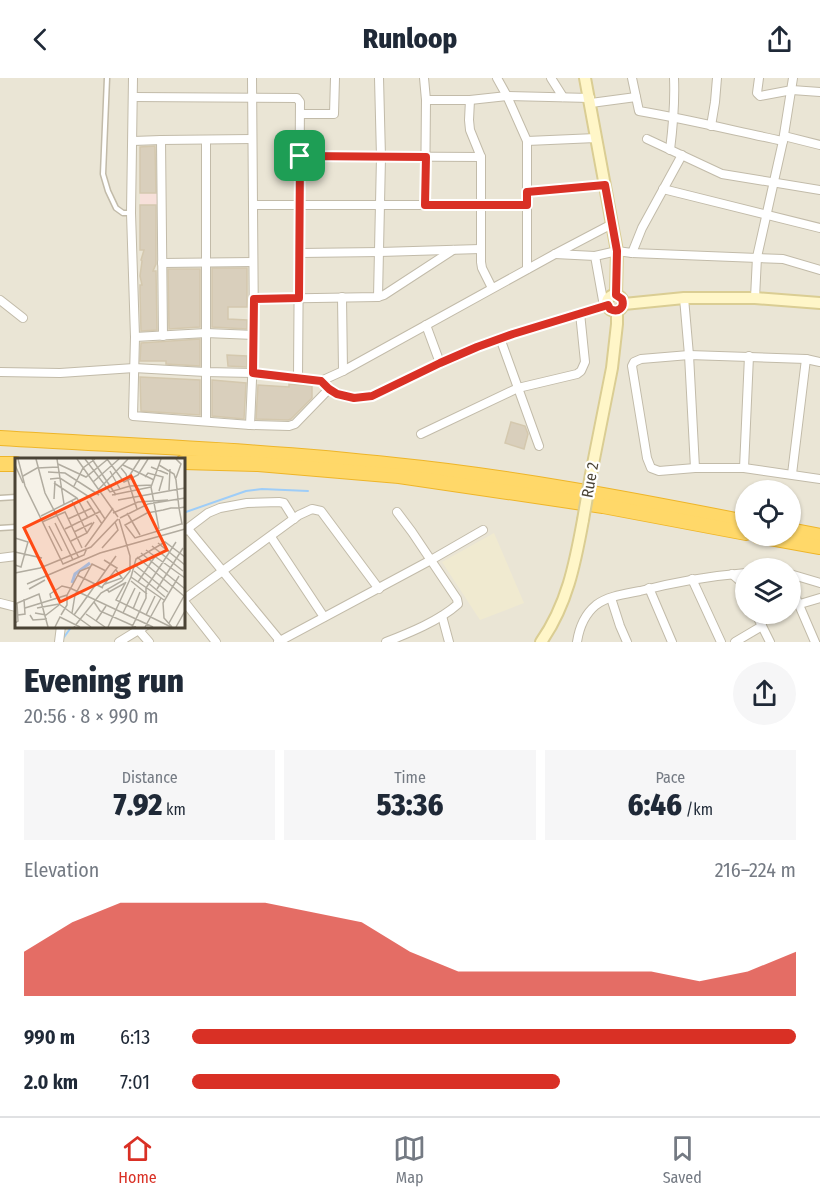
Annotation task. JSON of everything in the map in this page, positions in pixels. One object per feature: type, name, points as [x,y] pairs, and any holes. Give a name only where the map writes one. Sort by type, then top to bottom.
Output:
[{"type":"highway","points":[[0,438],[230,451],[396,465],[544,484],[735,520]]},
{"type":"highway","points":[[184,462],[258,464],[399,476],[603,506],[735,531]]},
{"type":"highway","points":[[801,532],[820,536]]},
{"type":"highway","points":[[801,544],[820,547]]},
{"type":"street","points":[[133,78],[131,213],[135,337],[133,416],[250,425],[292,425],[329,389]]},
{"type":"street","points":[[250,425],[254,334],[252,78]]},
{"type":"street","points":[[301,114],[334,114],[335,78]]},
{"type":"street","points":[[378,297],[381,157],[379,78]]},
{"type":"street","points":[[424,78],[426,100],[425,205]]},
{"type":"street","points":[[497,78],[527,141],[527,269]]},
{"type":"street","points":[[551,78],[563,97]]},
{"type":"street","points":[[585,78],[617,251],[616,295],[621,297],[613,307]]},
{"type":"street","points":[[632,78],[639,111],[820,145]]},
{"type":"street","points":[[670,150],[674,117],[674,78]]},
{"type":"street","points":[[711,126],[717,78]]},
{"type":"street","points":[[759,78],[757,93],[760,96],[792,90],[820,92]]},
{"type":"street","points":[[755,298],[757,257],[783,138],[793,78]]},
{"type":"street","points":[[426,100],[470,100],[507,96],[563,97],[590,101],[636,97]]},
{"type":"street","points":[[133,97],[297,98],[300,102],[298,378]]},
{"type":"street","points":[[470,100],[470,130],[481,157],[480,249],[482,268],[492,288]]},
{"type":"street","points":[[527,141],[596,138]]},
{"type":"street","points":[[133,141],[252,139]]},
{"type":"street","points":[[647,139],[722,174],[820,190]]},
{"type":"street","points":[[161,140],[163,336]]},
{"type":"street","points":[[206,140],[206,421]]},
{"type":"street","points":[[632,253],[642,228],[682,155]]},
{"type":"street","points":[[300,156],[481,157]]},
{"type":"street","points":[[663,189],[820,228]]},
{"type":"street","points":[[253,205],[527,205]]},
{"type":"street","points":[[0,372],[60,373],[134,368],[253,373],[321,381],[612,224]]},
{"type":"street","points":[[300,253],[480,249]]},
{"type":"street","points":[[254,299],[378,297],[453,250]]},
{"type":"street","points":[[555,254],[595,256],[617,251],[757,257],[783,259],[820,270]]},
{"type":"street","points":[[595,256],[613,307]]},
{"type":"street","points":[[162,263],[254,262]]},
{"type":"street","points":[[342,297],[343,371]]},
{"type":"street","points":[[684,298],[695,468]]},
{"type":"street","points":[[321,381],[337,394],[354,398],[372,396],[440,363],[500,338],[580,313],[613,307],[684,298],[755,298],[820,303]]},
{"type":"street","points":[[0,300],[23,318]]},
{"type":"street","name":"Rue 2","points":[[541,642],[560,611],[568,589],[583,520],[612,368],[617,324],[613,307]]},
{"type":"street","points":[[421,434],[518,388],[571,376],[581,370],[585,362],[580,313]]},
{"type":"street","points":[[426,325],[440,363]]},
{"type":"street","points":[[135,337],[206,333],[254,334]]},
{"type":"street","points":[[500,338],[538,446]]},
{"type":"street","points":[[820,362],[806,359],[748,356],[689,356],[641,359],[634,362],[632,366],[651,468],[659,471],[744,468],[820,479]]},
{"type":"street","points":[[744,468],[748,356]]},
{"type":"street","points":[[792,474],[806,359]]},
{"type":"street","points":[[294,519],[284,503],[247,503],[215,510],[185,530],[280,642],[483,530]]},
{"type":"street","points":[[184,599],[294,519],[312,509],[321,511],[379,589]]},
{"type":"street","points":[[386,642],[442,616],[458,602],[397,512]]},
{"type":"street","points":[[271,537],[324,617]]},
{"type":"street","points":[[0,558],[15,556]]},
{"type":"street","points":[[577,642],[590,611],[611,598],[692,579],[735,574]]},
{"type":"street","points":[[801,577],[820,583]]},
{"type":"street","points":[[692,579],[721,642]]},
{"type":"street","points":[[649,588],[672,642]]},
{"type":"street","points":[[611,598],[627,642]]},
{"type":"street","points":[[801,604],[820,598]]},
{"type":"street","points":[[184,601],[216,642]]},
{"type":"street","points":[[0,603],[15,607]]},
{"type":"street","points":[[801,607],[815,642]]},
{"type":"street","points":[[442,616],[449,642]]},
{"type":"street","points":[[735,642],[762,626],[770,642]]},
{"type":"street","points":[[59,642],[61,627]]},
{"type":"street","points":[[119,642],[139,627],[148,642]]},
{"type":"street","points":[[406,642],[408,633]]},
{"type":"lane","points":[[107,78],[103,174],[116,208],[123,213],[131,213]]},
{"type":"lane","points":[[527,192],[605,185]]},
{"type":"lane","points":[[0,498],[15,497]]},
{"type":"lane","points":[[0,528],[15,527]]},
{"type":"shaded area","points":[[0,78],[820,78],[820,642],[0,642]]},
{"type":"shaded area","points":[[140,193],[158,193],[159,206],[140,205]]},
{"type":"shaded area","points":[[494,533],[524,603],[480,620],[442,562]]},
{"type":"building","points":[[155,146],[156,193],[140,193],[140,147]]},
{"type":"building","points":[[140,205],[156,205],[156,264],[153,271],[156,271],[157,330],[141,331],[140,285],[142,285],[140,276],[144,250],[140,250]]},
{"type":"building","points":[[212,268],[247,268],[247,307],[228,307],[228,319],[247,320],[247,329],[212,327]]},
{"type":"building","points":[[168,269],[200,269],[200,327],[169,329]]},
{"type":"building","points":[[200,339],[200,366],[166,364],[166,361],[140,361],[141,343]]},
{"type":"building","points":[[227,355],[247,356],[247,367],[228,366]]},
{"type":"building","points":[[140,377],[200,380],[200,415],[141,411]]},
{"type":"building","points":[[212,380],[246,383],[244,419],[212,416]]},
{"type":"building","points":[[289,384],[312,386],[312,398],[291,419],[256,419],[258,385],[289,387]]},
{"type":"building","points":[[511,422],[525,426],[528,434],[524,449],[505,443]]},
{"type":"waterway","points":[[184,513],[246,491],[262,489],[308,491]]},
{"type":"waterway","points":[[62,640],[71,627]]},
{"type":"route","points":[[300,156],[426,157],[425,205],[527,205],[527,192],[605,185],[617,251],[616,295],[622,299],[623,306],[617,311],[610,309],[608,305],[500,338],[440,363],[372,396],[354,398],[337,394],[321,381],[253,373],[254,299],[299,298],[300,156]]}]
